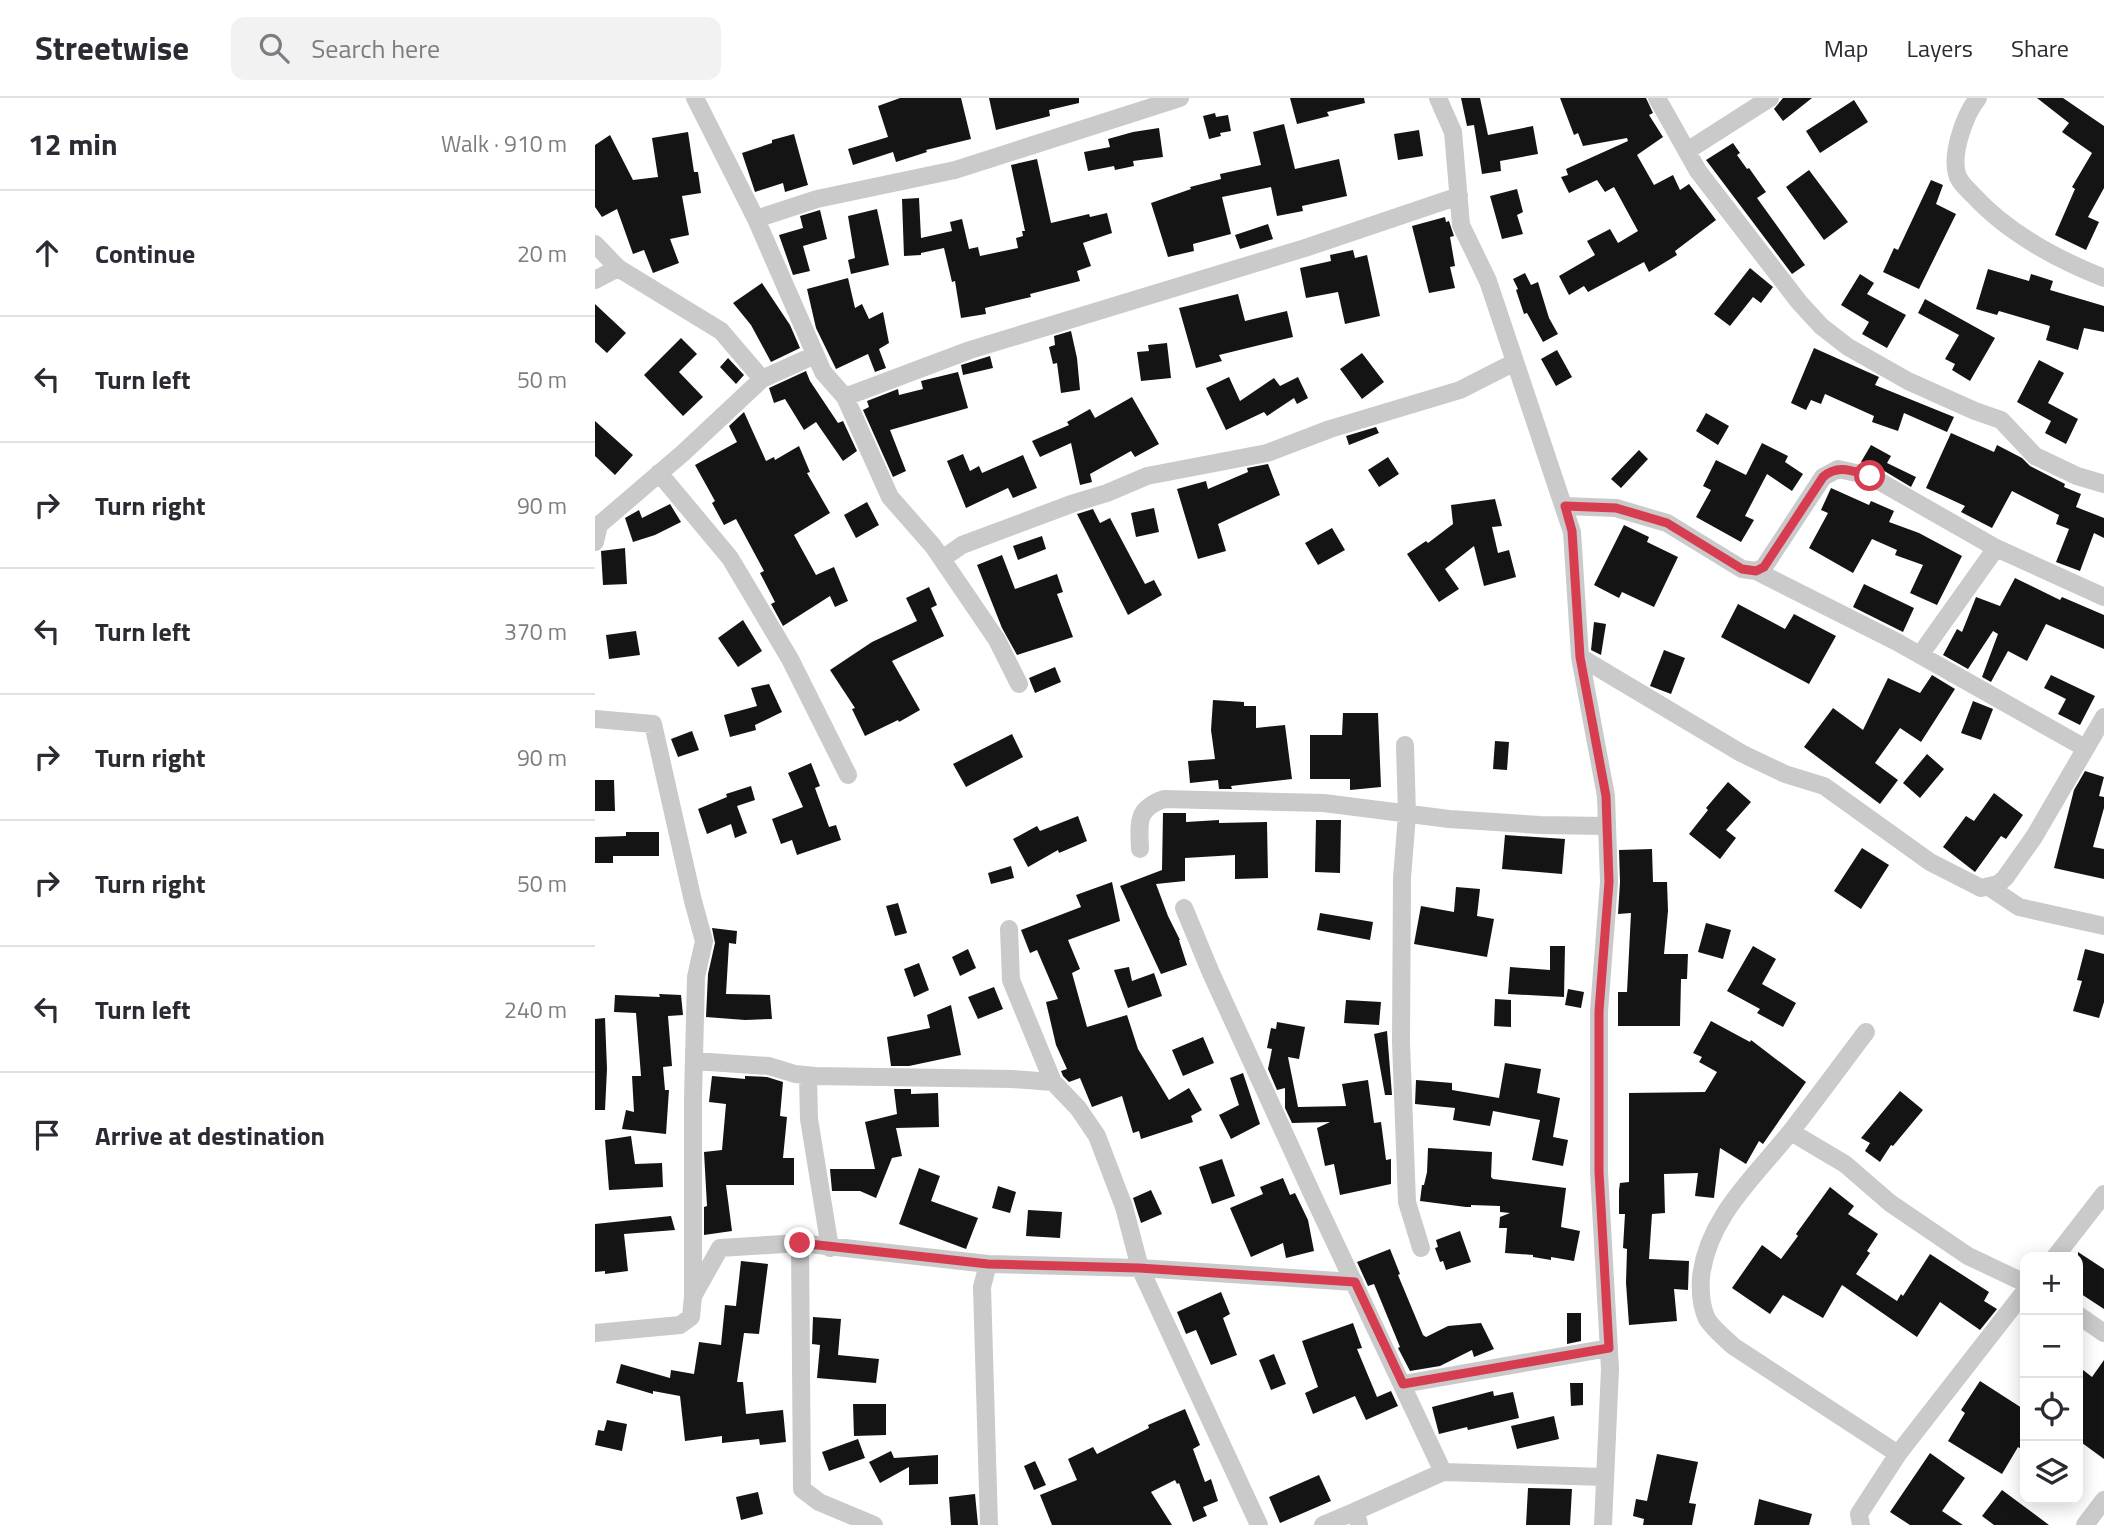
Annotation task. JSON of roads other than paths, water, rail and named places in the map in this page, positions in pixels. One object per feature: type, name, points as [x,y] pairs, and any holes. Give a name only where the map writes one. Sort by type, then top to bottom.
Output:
[{"type":"street","points":[[695,98],[756,219],[823,372],[845,397],[890,497],[941,559],[997,640],[1019,684]]},
{"type":"street","points":[[756,219],[817,199],[955,170],[1180,98]]},
{"type":"street","points":[[1438,98],[1453,132],[1461,225],[1488,281],[1572,531],[1580,657],[1606,796],[1609,882],[1599,1038],[1599,1172],[1609,1348],[1603,1525]]},
{"type":"street","points":[[1657,98],[1707,182],[1798,302],[1821,326],[1848,347],[1908,381],[2001,420],[2035,456],[2077,476],[2104,484]]},
{"type":"street","points":[[1687,151],[1770,98]]},
{"type":"street","points":[[1978,98],[1962,128],[1956,166],[1957,177],[1986,209],[2001,221],[2041,248],[2104,278]]},
{"type":"street","points":[[845,397],[970,350],[1291,252],[1459,196]]},
{"type":"street","points":[[595,244],[618,268],[721,331],[762,379]]},
{"type":"street","points":[[595,280],[618,268]]},
{"type":"street","points":[[595,542],[599,525],[762,379],[815,355]]},
{"type":"street","points":[[941,559],[961,545],[1147,476],[1267,453],[1330,429],[1460,390],[1515,362]]},
{"type":"street","points":[[1756,571],[1764,567],[1823,477],[1837,468],[1870,476],[1996,548],[2104,597]]},
{"type":"street","points":[[659,473],[730,558],[790,659],[848,775]]},
{"type":"street","points":[[1565,506],[1616,508],[1667,523],[1742,569],[1756,571],[1920,655],[2085,748]]},
{"type":"street","points":[[1920,655],[1996,548]]},
{"type":"street","points":[[1580,657],[1741,752],[1785,774],[1824,786],[1930,862],[1981,888],[1989,887],[2005,878],[2033,837],[2104,717]]},
{"type":"street","points":[[595,719],[653,724],[704,941],[696,977],[691,1317],[680,1325],[595,1333]]},
{"type":"street","points":[[1405,745],[1408,815],[1401,914],[1402,1055],[1407,1202],[1420,1248]]},
{"type":"street","points":[[1140,849],[1141,815],[1150,804],[1164,799],[1324,803],[1408,815],[1541,825],[1607,825]]},
{"type":"street","points":[[1989,887],[2019,907],[2104,926]]},
{"type":"street","points":[[1184,908],[1211,973],[1443,1472]]},
{"type":"street","points":[[1009,929],[1011,980],[1053,1082],[1078,1108],[1097,1136],[1124,1207],[1139,1268],[1259,1525]]},
{"type":"street","points":[[1866,1032],[1791,1132],[1734,1198],[1711,1237],[1704,1257],[1700,1290],[1706,1317],[1714,1329],[1733,1346],[1838,1412],[1898,1454]]},
{"type":"street","points":[[694,1061],[769,1066],[808,1076],[1053,1082]]},
{"type":"street","points":[[808,1076],[809,1119],[830,1248]]},
{"type":"street","points":[[1791,1132],[1845,1164],[1890,1203],[1968,1256],[2020,1281]]},
{"type":"street","points":[[2060,1252],[2104,1194]]},
{"type":"street","points":[[693,1296],[720,1248],[800,1243],[988,1264],[1139,1268],[1355,1282]]},
{"type":"street","points":[[800,1243],[802,1489],[819,1502],[874,1525]]},
{"type":"street","points":[[988,1264],[982,1287],[989,1525]]},
{"type":"street","points":[[1861,1525],[1859,1514],[1898,1454],[2020,1298]]},
{"type":"street","points":[[2083,1318],[2104,1333]]},
{"type":"street","points":[[1403,1384],[1609,1348]]},
{"type":"street","points":[[1323,1525],[1358,1518],[1443,1472],[1604,1477]]},
{"type":"street","points":[[2085,1525],[2104,1500]]}]
